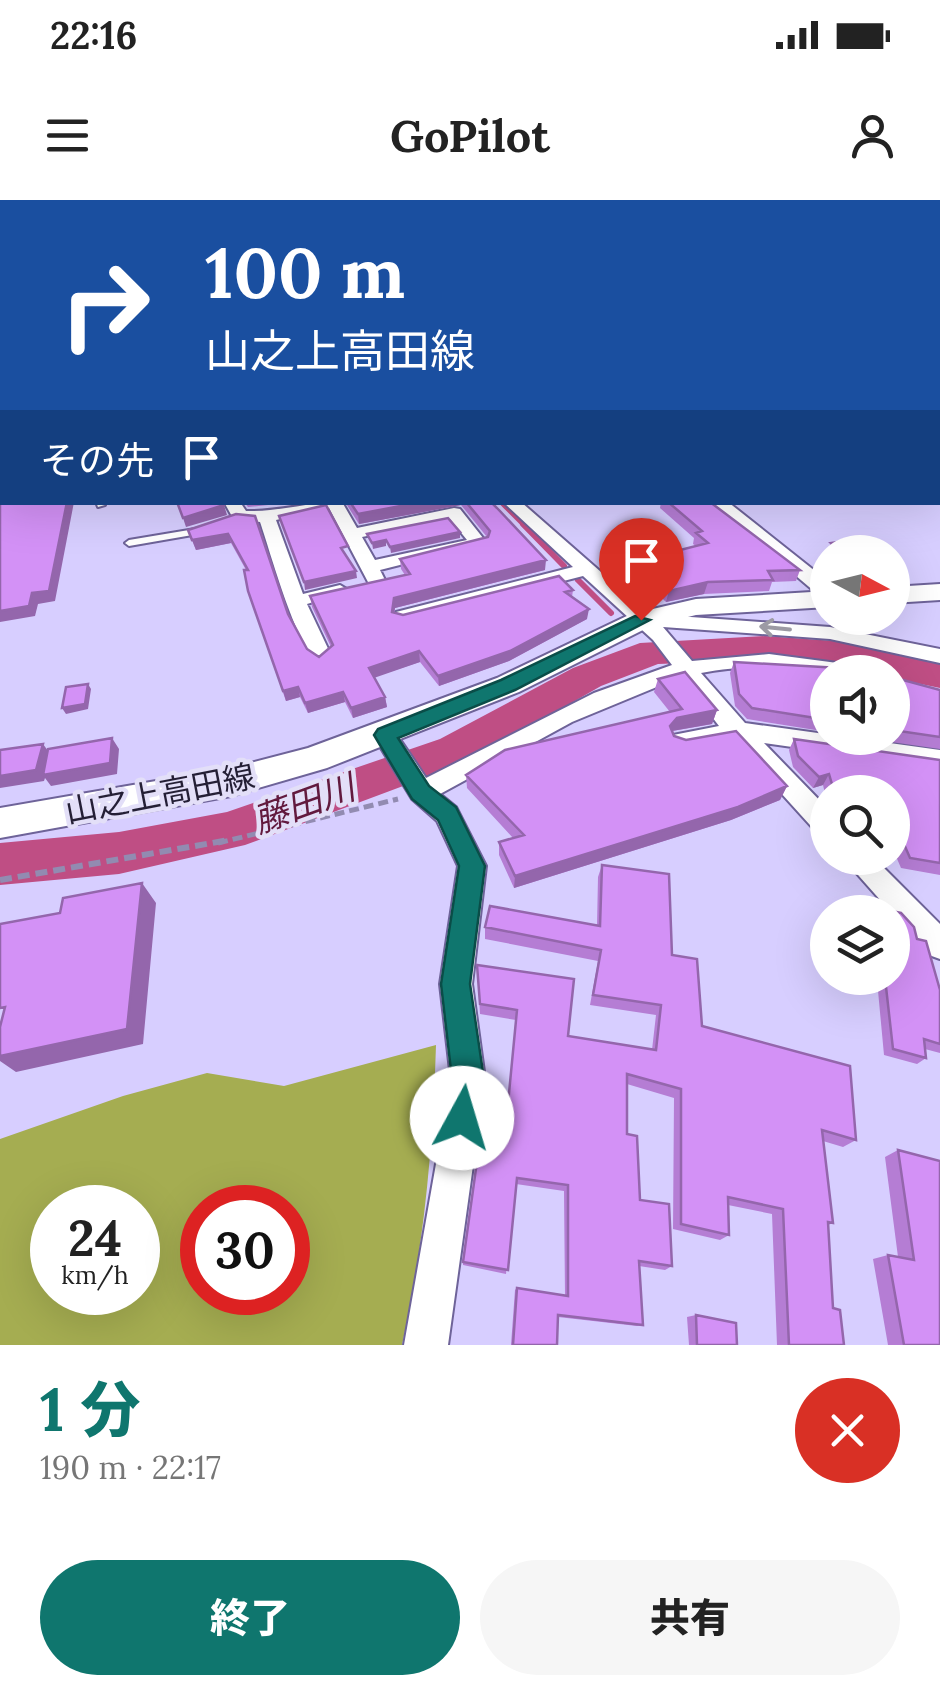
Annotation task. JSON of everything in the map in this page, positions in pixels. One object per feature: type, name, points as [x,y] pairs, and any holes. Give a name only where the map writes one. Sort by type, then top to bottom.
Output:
[{"type":"street","points":[[234,513],[267,517],[320,505]]},
{"type":"street","points":[[296,601],[378,583],[335,505]]},
{"type":"street","points":[[514,505],[575,571],[651,628],[738,732],[810,807]]},
{"type":"street","points":[[720,505],[810,576]]},
{"type":"street","points":[[352,534],[454,513],[478,543],[370,567]]},
{"type":"street","points":[[267,517],[296,601],[321,657]]},
{"type":"street","points":[[403,616],[575,571]]},
{"type":"street","points":[[910,594],[940,592]]},
{"type":"street","name":"山之上高田線","points":[[0,822],[231,782],[385,735],[696,607],[810,599]]},
{"type":"street","points":[[651,628],[719,622],[846,635],[940,656]]},
{"type":"street","points":[[419,789],[624,691],[688,669],[751,663],[810,668]]},
{"type":"street","points":[[681,741],[738,732],[940,759]]},
{"type":"street","points":[[385,735],[419,789],[448,814],[472,866],[456,984],[468,1079],[426,1345]]},
{"type":"street","points":[[872,875],[940,945]]},
{"type":"lane","points":[[129,543],[209,530]]},
{"type":"path","points":[[0,880],[106,866],[279,832],[419,789]]},
{"type":"green space","points":[[436,1045],[426,1196],[402,1345],[0,1345],[0,1139],[123,1096],[207,1073],[284,1086]]},
{"type":"building","points":[[0,505],[66,505],[49,591],[32,593],[29,606],[0,611]]},
{"type":"building","points":[[178,505],[224,505],[183,518]]},
{"type":"building","points":[[326,505],[348,546],[341,548],[356,571],[304,582],[279,516]]},
{"type":"building","points":[[352,505],[406,505],[358,514]]},
{"type":"building","points":[[468,505],[494,505],[546,560],[394,598],[392,612],[403,615],[559,576],[573,590],[565,592],[589,609],[510,651],[438,676],[419,651],[369,668],[385,697],[351,708],[343,692],[305,703],[298,687],[283,691],[248,591],[244,570],[248,570],[228,534],[192,540],[188,530],[236,514],[255,516],[288,614],[307,649],[319,657],[333,645],[310,596],[410,574],[400,559],[488,537],[490,531]]},
{"type":"building","points":[[672,505],[714,505],[800,570],[768,571],[773,580],[708,582],[669,591],[637,561],[708,543],[696,533],[702,531]]},
{"type":"building","points":[[448,518],[460,532],[390,547],[386,540],[372,543],[367,534]]},
{"type":"building","points":[[734,662],[810,666],[810,717],[752,708],[739,694]]},
{"type":"building","points":[[685,672],[717,710],[677,718],[670,726],[674,736],[686,740],[736,731],[787,786],[738,807],[515,876],[499,842],[524,835],[466,775],[505,750],[682,709],[658,679]]},
{"type":"building","points":[[910,682],[940,690],[940,737],[910,733]]},
{"type":"building","points":[[88,684],[85,704],[62,708],[66,687]]},
{"type":"building","points":[[112,738],[110,763],[43,775],[48,749]]},
{"type":"building","points":[[794,739],[810,741],[810,755],[905,755],[940,760],[940,863],[910,858],[910,775],[817,775],[798,756]]},
{"type":"building","points":[[43,744],[36,770],[0,776],[0,750]]},
{"type":"building","points":[[602,865],[669,874],[672,955],[697,959],[702,1026],[850,1066],[856,1140],[822,1130],[833,1223],[828,1222],[833,1308],[840,1310],[844,1345],[789,1345],[783,1209],[728,1197],[729,1235],[681,1224],[681,1089],[627,1074],[627,1134],[637,1136],[640,1200],[669,1204],[672,1266],[639,1261],[643,1325],[558,1315],[557,1345],[513,1345],[517,1288],[568,1296],[568,1185],[517,1178],[508,1270],[463,1262],[484,1111],[507,1114],[517,1010],[480,1004],[477,965],[574,979],[568,1036],[656,1050],[661,1005],[593,995],[601,950],[485,927],[490,906],[600,926]]},
{"type":"building","points":[[142,883],[127,1029],[0,1056],[5,1007],[0,1008],[0,924],[60,913],[63,898]]},
{"type":"building","points":[[910,923],[917,939],[926,941],[940,990],[940,1044],[924,1039],[926,1058],[893,1049],[887,995],[910,995]]},
{"type":"building","points":[[898,1150],[940,1161],[940,1345],[904,1345],[888,1255],[914,1260]]},
{"type":"building","points":[[696,1315],[736,1323],[737,1345],[697,1345]]},
{"type":"waterway","points":[[504,505],[523,524]]},
{"type":"waterway","points":[[523,524],[564,566]]},
{"type":"waterway","points":[[578,580],[611,613]]},
{"type":"waterway","name":"藤田川","points":[[0,864],[119,853],[228,831],[455,750],[587,677],[653,652],[765,648],[835,653],[940,675]]},
{"type":"waterway","points":[[718,649],[733,663]]},
{"type":"route","points":[[462,1118],[468,1079],[456,984],[472,866],[448,814],[420,792],[385,735],[508,685],[571,650],[641,620]]}]
